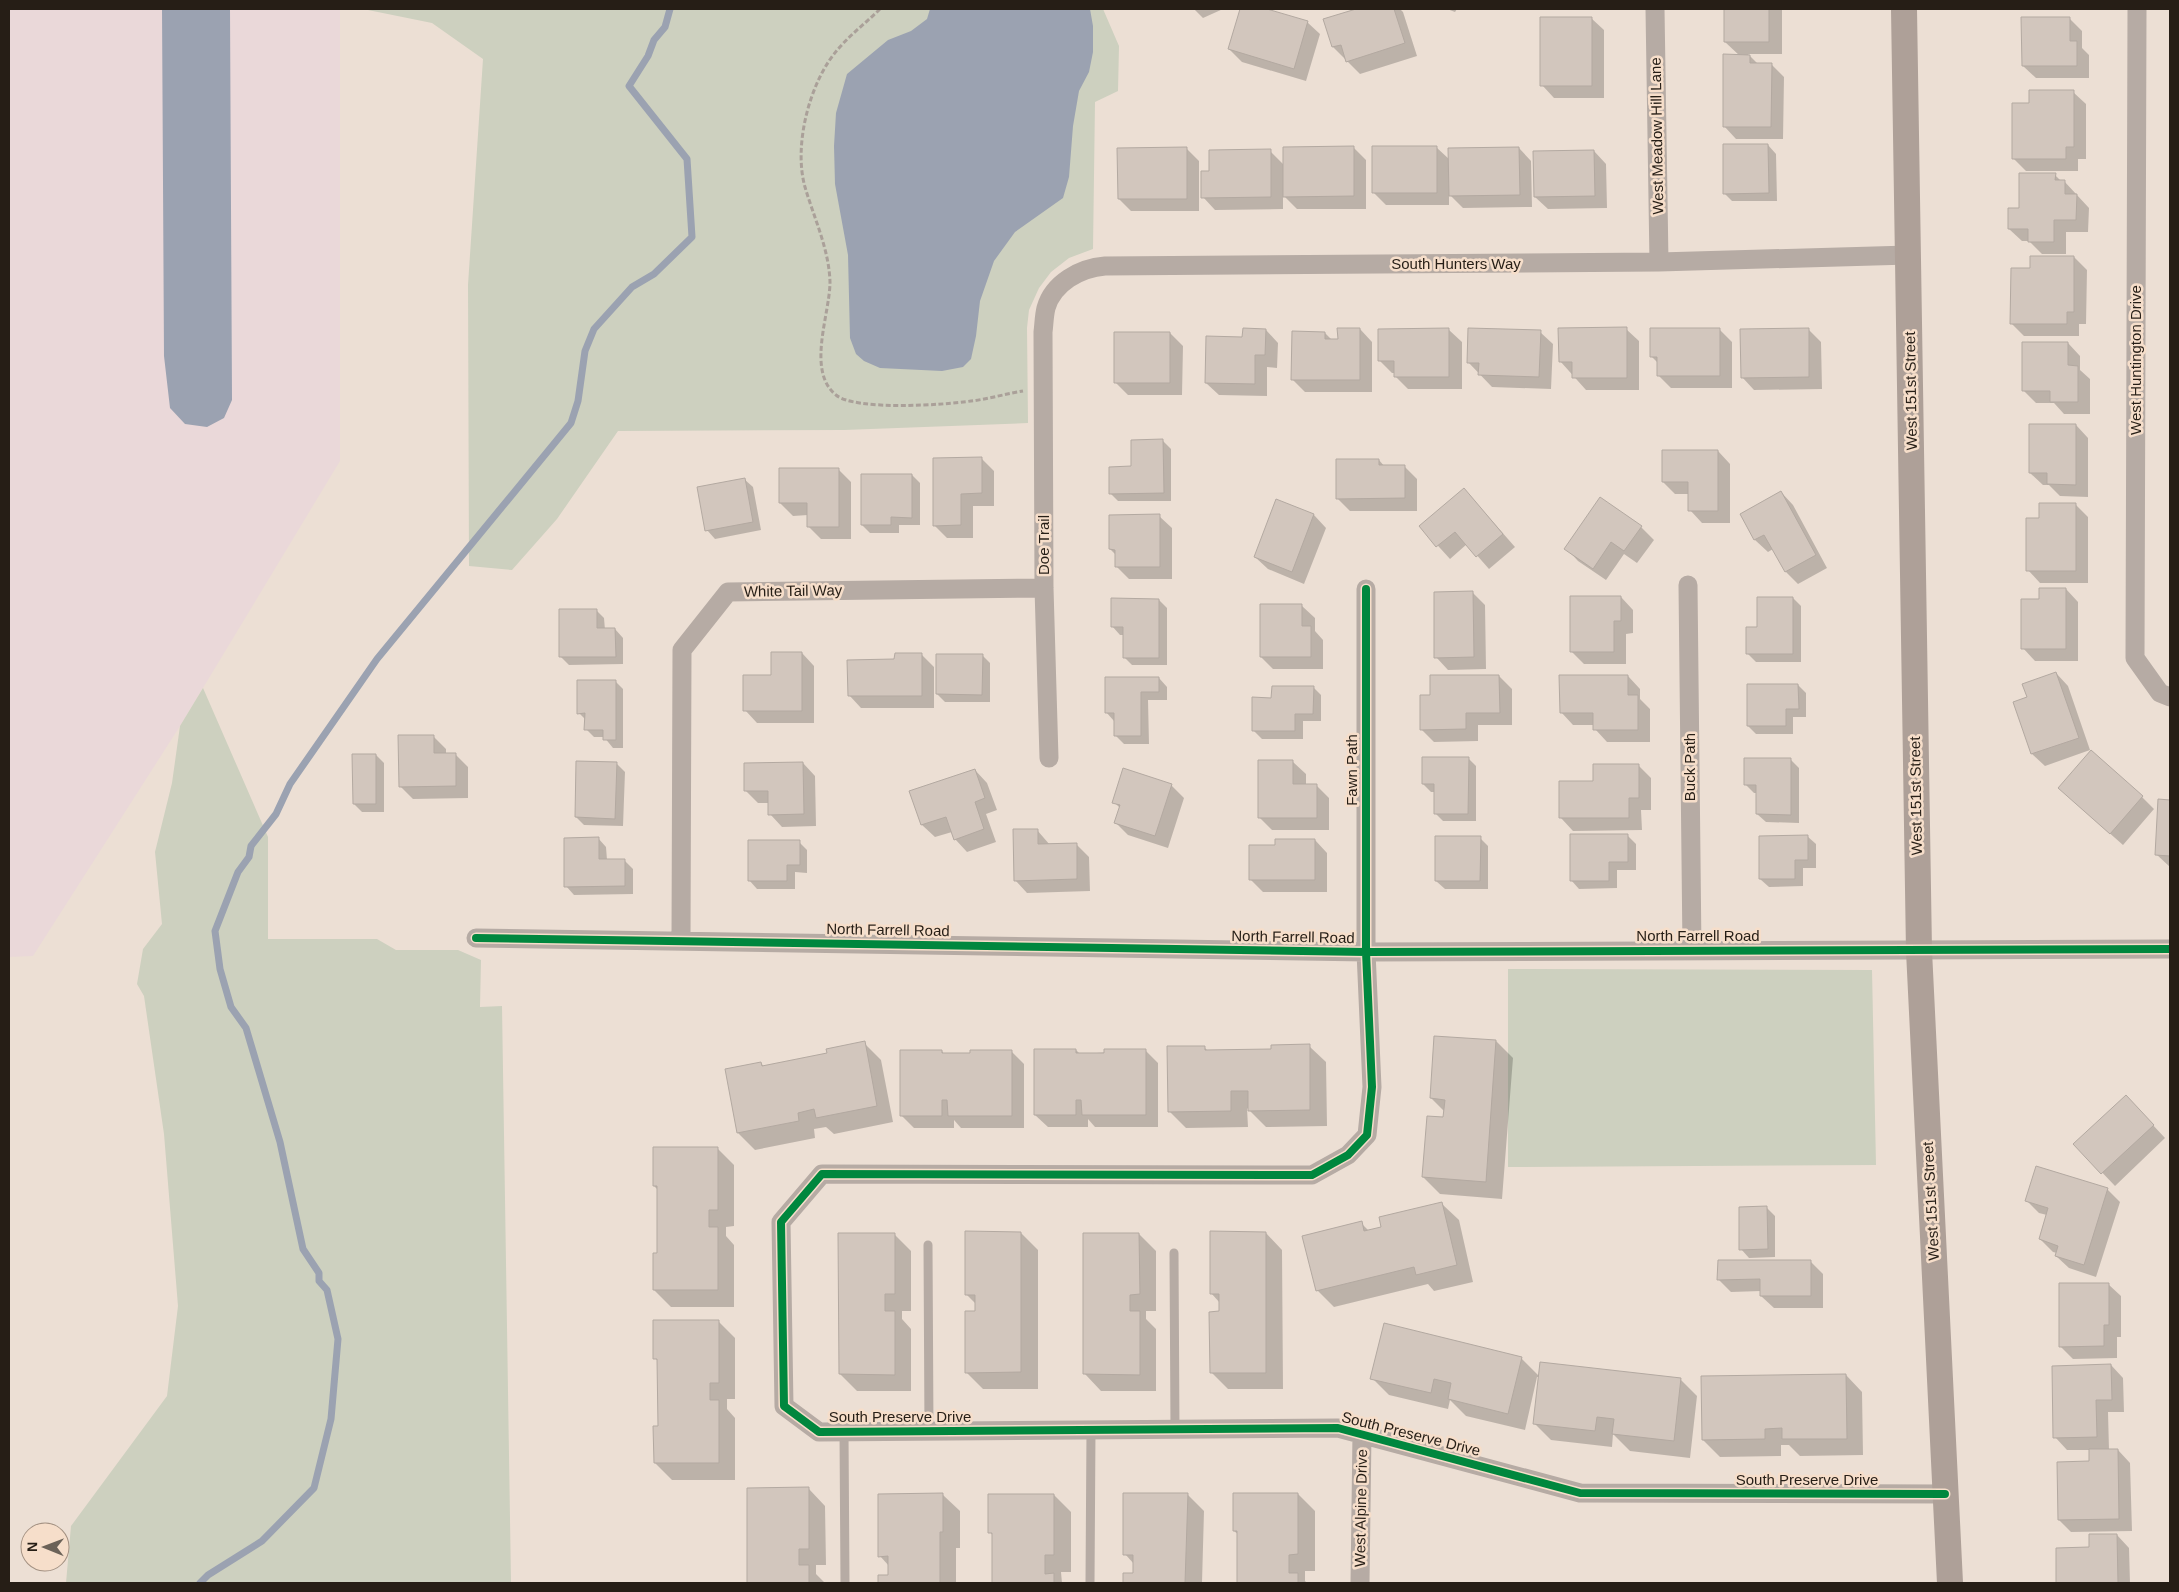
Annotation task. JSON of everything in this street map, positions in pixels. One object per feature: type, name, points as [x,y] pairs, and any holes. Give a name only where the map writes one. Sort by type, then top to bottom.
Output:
[{"type":"street","name":"West Meadow Hill Lane","points":[[1655,9],[1659,262]]},
{"type":"street","name":"West 151st Street","points":[[1904,9],[1919,951],[1950,1583]]},
{"type":"street","name":"West Huntington Drive","points":[[2137,9],[2135,658],[2160,693],[2170,697]]},
{"type":"street","name":"South Hunters Way","points":[[1043,332],[1046,308],[1053,294],[1070,278],[1089,268],[1659,262],[1909,255]]},
{"type":"street","name":"Doe Trail","points":[[1043,332],[1044,588],[1049,758]]},
{"type":"street","name":"Buck Path","points":[[1688,584],[1692,950]]},
{"type":"street","name":"White Tail Way","points":[[681,941],[682,650],[728,592],[1044,588]]},
{"type":"street","name":"Fawn Path","points":[[1366,589],[1366,952]]},
{"type":"street","name":"North Farrell Road","points":[[476,938],[1366,952],[2170,949]]},
{"type":"street","name":"South Preserve Drive","points":[[1366,952],[1372,1086],[1367,1135],[1348,1156],[1312,1175],[822,1174],[781,1222],[784,1406],[819,1432],[1338,1428],[1580,1493],[1945,1494]]},
{"type":"street","name":"West Alpine Drive","points":[[1360,1583],[1362,1433]]},
{"type":"lane","points":[[928,1246],[929,1431]]},
{"type":"lane","points":[[1174,1253],[1175,1430]]},
{"type":"lane","points":[[1090,1583],[1091,1430]]},
{"type":"lane","points":[[844,1432],[845,1583]]},
{"type":"path","points":[[880,9],[858,28],[826,64],[815,87],[805,124],[800,166],[822,240],[830,281],[821,348],[823,376],[836,396],[872,404],[949,404],[1043,387]]},
{"type":"shaded area","points":[[9,9],[340,9],[340,461],[180,726],[33,956],[9,957]]},
{"type":"green space","points":[[363,9],[1103,9],[1119,46],[1118,91],[1095,102],[1093,249],[1069,258],[1051,272],[1039,288],[1029,310],[1027,328],[1028,423],[844,430],[618,431],[557,519],[512,570],[469,566],[468,285],[483,59],[432,23]]},
{"type":"green space","points":[[203,688],[268,837],[268,939],[377,939],[396,950],[458,950],[481,960],[480,1007],[502,1006],[511,1583],[66,1583],[67,1572],[70,1572],[71,1526],[167,1396],[178,1306],[164,1134],[144,996],[137,984],[143,949],[162,924],[155,852],[172,783],[180,726]]},
{"type":"green space","points":[[1508,969],[1872,970],[1876,1165],[1508,1167]]},
{"type":"water","points":[[162,9],[230,9],[232,400],[224,418],[207,427],[185,424],[170,408],[164,356]]},
{"type":"water","points":[[930,9],[1090,9],[1093,26],[1093,52],[1089,72],[1079,91],[1073,126],[1069,177],[1063,198],[1015,232],[994,261],[980,301],[971,359],[963,367],[942,371],[880,368],[864,361],[856,354],[850,338],[848,255],[835,184],[834,146],[836,113],[847,74],[888,40],[911,31],[927,19]]},
{"type":"building","points":[[1240,9],[1267,9],[1308,21],[1294,69],[1228,49]]},
{"type":"building","points":[[1356,9],[1394,9],[1405,43],[1346,62],[1341,45],[1332,47],[1323,19]]},
{"type":"building","points":[[1724,9],[1769,9],[1769,42],[1724,42]]},
{"type":"building","points":[[1540,17],[1592,17],[1592,86],[1540,86]]},
{"type":"building","points":[[2021,17],[2070,17],[2070,41],[2077,41],[2077,66],[2022,66]]},
{"type":"building","points":[[1723,54],[1750,55],[1750,63],[1772,63],[1771,127],[1723,127]]},
{"type":"building","points":[[2029,90],[2074,90],[2074,147],[2066,147],[2066,159],[2012,159],[2012,103],[2029,103]]},
{"type":"building","points":[[1723,144],[1768,144],[1769,193],[1723,194]]},
{"type":"building","points":[[1354,146],[1354,196],[1283,197],[1283,147]]},
{"type":"building","points":[[1372,146],[1437,146],[1437,193],[1372,193]]},
{"type":"building","points":[[1187,147],[1187,199],[1118,199],[1117,148]]},
{"type":"building","points":[[1519,147],[1520,195],[1449,196],[1448,148]]},
{"type":"building","points":[[1271,149],[1271,197],[1201,198],[1201,171],[1209,171],[1209,150]]},
{"type":"building","points":[[1594,150],[1595,196],[1534,197],[1533,151]]},
{"type":"building","points":[[2019,173],[2056,173],[2055,180],[2065,180],[2065,194],[2077,194],[2076,220],[2054,220],[2054,242],[2028,242],[2028,229],[2008,229],[2008,208],[2019,208]]},
{"type":"building","points":[[2030,256],[2074,256],[2074,312],[2067,312],[2067,324],[2010,324],[2011,268],[2030,268]]},
{"type":"building","points":[[1627,327],[1627,378],[1572,378],[1572,362],[1559,362],[1558,328]]},
{"type":"building","points":[[1243,328],[1266,329],[1265,355],[1255,355],[1255,384],[1205,383],[1206,336],[1242,337]]},
{"type":"building","points":[[1337,328],[1360,328],[1360,380],[1291,380],[1292,331],[1325,332],[1325,339],[1338,339]]},
{"type":"building","points":[[1449,328],[1449,377],[1394,377],[1394,361],[1378,361],[1378,329]]},
{"type":"building","points":[[1468,328],[1541,330],[1539,377],[1478,375],[1479,363],[1467,363]]},
{"type":"building","points":[[1650,328],[1720,328],[1720,376],[1657,376],[1657,357],[1650,357]]},
{"type":"building","points":[[1809,328],[1809,377],[1741,378],[1740,329]]},
{"type":"building","points":[[1114,332],[1170,332],[1170,383],[1114,383]]},
{"type":"building","points":[[2022,342],[2068,342],[2068,365],[2078,366],[2078,402],[2050,402],[2050,391],[2022,391]]},
{"type":"building","points":[[2029,424],[2076,424],[2076,485],[2047,484],[2047,473],[2029,473]]},
{"type":"building","points":[[1163,439],[1164,493],[1109,494],[1109,467],[1131,466],[1131,440]]},
{"type":"building","points":[[1662,450],[1718,450],[1718,511],[1688,511],[1688,482],[1662,482]]},
{"type":"building","points":[[982,457],[982,493],[961,494],[961,525],[933,526],[933,458]]},
{"type":"building","points":[[1336,459],[1379,459],[1379,465],[1405,465],[1405,498],[1336,499]]},
{"type":"building","points":[[779,468],[839,468],[839,527],[807,527],[807,503],[779,503]]},
{"type":"building","points":[[861,474],[912,474],[912,518],[891,517],[891,525],[861,525]]},
{"type":"building","points":[[745,478],[753,522],[705,531],[697,487]]},
{"type":"building","points":[[1464,488],[1503,534],[1476,557],[1455,532],[1436,547],[1419,526]]},
{"type":"building","points":[[1781,491],[1816,555],[1785,572],[1764,535],[1754,540],[1740,514]]},
{"type":"building","points":[[1600,497],[1642,526],[1624,551],[1611,542],[1593,569],[1564,549]]},
{"type":"building","points":[[1276,499],[1314,514],[1292,572],[1254,557]]},
{"type":"building","points":[[2039,503],[2076,503],[2076,571],[2026,571],[2026,518],[2039,518]]},
{"type":"building","points":[[1160,514],[1160,567],[1115,567],[1115,550],[1109,549],[1109,515]]},
{"type":"building","points":[[2039,588],[2066,588],[2066,649],[2021,649],[2021,599],[2039,599]]},
{"type":"building","points":[[1473,591],[1474,657],[1434,658],[1434,592]]},
{"type":"building","points":[[1570,596],[1621,596],[1621,621],[1614,621],[1614,652],[1570,652]]},
{"type":"building","points":[[1757,597],[1793,597],[1793,654],[1746,654],[1746,627],[1757,627]]},
{"type":"building","points":[[1111,598],[1159,599],[1159,658],[1123,658],[1123,627],[1111,627]]},
{"type":"building","points":[[1260,604],[1302,604],[1302,626],[1311,626],[1311,657],[1260,657]]},
{"type":"building","points":[[559,609],[597,609],[597,628],[615,628],[616,657],[559,657]]},
{"type":"building","points":[[771,652],[802,652],[802,711],[743,711],[743,675],[771,675]]},
{"type":"building","points":[[895,653],[922,653],[922,696],[848,696],[847,660],[894,659]]},
{"type":"building","points":[[936,654],[983,654],[982,695],[936,694]]},
{"type":"building","points":[[2056,672],[2079,738],[2031,754],[2013,702],[2027,697],[2022,684]]},
{"type":"building","points":[[1430,675],[1499,675],[1500,713],[1466,713],[1466,729],[1420,730],[1420,695],[1430,695]]},
{"type":"building","points":[[1559,675],[1628,675],[1628,695],[1638,695],[1638,730],[1593,730],[1593,713],[1560,713]]},
{"type":"building","points":[[1105,677],[1159,677],[1159,692],[1141,692],[1141,736],[1114,736],[1114,713],[1105,713]]},
{"type":"building","points":[[577,680],[616,680],[616,740],[603,740],[603,730],[584,730],[585,713],[577,714]]},
{"type":"building","points":[[1747,684],[1798,684],[1799,709],[1786,709],[1786,726],[1747,726]]},
{"type":"building","points":[[1272,686],[1314,686],[1313,714],[1295,714],[1295,731],[1252,731],[1252,697],[1271,698]]},
{"type":"building","points":[[398,735],[434,735],[434,753],[456,753],[456,786],[399,787]]},
{"type":"building","points":[[2091,750],[2143,796],[2110,834],[2058,788]]},
{"type":"building","points":[[352,754],[376,754],[376,804],[353,804]]},
{"type":"building","points":[[1422,757],[1469,757],[1468,814],[1434,814],[1434,784],[1422,784]]},
{"type":"building","points":[[1744,758],[1791,758],[1791,815],[1756,814],[1756,785],[1744,785]]},
{"type":"building","points":[[1258,760],[1293,760],[1293,784],[1317,784],[1317,818],[1258,818]]},
{"type":"building","points":[[576,761],[617,762],[615,819],[575,817]]},
{"type":"building","points":[[803,762],[804,814],[768,815],[768,791],[744,791],[744,763]]},
{"type":"building","points":[[1593,764],[1639,764],[1639,798],[1629,798],[1629,818],[1559,818],[1559,781],[1593,781]]},
{"type":"building","points":[[1123,768],[1172,784],[1155,836],[1114,823],[1120,805],[1112,803]]},
{"type":"building","points":[[975,769],[985,798],[975,802],[984,829],[954,840],[946,817],[921,825],[909,791]]},
{"type":"building","points":[[2158,799],[2170,800],[2170,856],[2155,855]]},
{"type":"building","points":[[1013,829],[1038,829],[1038,844],[1077,843],[1077,879],[1014,881]]},
{"type":"building","points":[[1570,834],[1628,834],[1628,862],[1609,862],[1609,881],[1570,881]]},
{"type":"building","points":[[1808,835],[1808,860],[1795,860],[1795,879],[1759,879],[1759,836]]},
{"type":"building","points":[[1435,836],[1481,836],[1480,881],[1435,881]]},
{"type":"building","points":[[599,837],[599,859],[625,859],[625,886],[564,887],[564,838]]},
{"type":"building","points":[[1275,839],[1315,839],[1315,880],[1249,880],[1249,845],[1275,845]]},
{"type":"building","points":[[748,840],[800,840],[800,865],[787,865],[787,881],[748,881]]},
{"type":"building","points":[[1434,1036],[1496,1040],[1486,1182],[1422,1177],[1427,1116],[1443,1117],[1445,1100],[1430,1098]]},
{"type":"building","points":[[865,1041],[877,1106],[816,1118],[814,1109],[798,1113],[799,1121],[737,1133],[725,1069],[761,1062],[762,1066],[827,1053],[826,1049]]},
{"type":"building","points":[[1310,1044],[1310,1110],[1248,1111],[1248,1091],[1231,1091],[1231,1111],[1168,1112],[1167,1046],[1205,1046],[1205,1050],[1271,1049],[1271,1045]]},
{"type":"building","points":[[1034,1049],[1076,1049],[1076,1053],[1104,1053],[1104,1049],[1146,1049],[1146,1115],[1082,1115],[1081,1100],[1076,1100],[1076,1115],[1034,1115]]},
{"type":"building","points":[[900,1050],[942,1050],[942,1053],[970,1053],[970,1050],[1012,1050],[1012,1116],[948,1116],[947,1100],[942,1100],[942,1116],[900,1116]]},
{"type":"building","points":[[2126,1095],[2154,1125],[2101,1174],[2073,1144]]},
{"type":"building","points":[[653,1147],[718,1147],[718,1210],[709,1210],[709,1227],[718,1227],[718,1290],[653,1290],[653,1253],[657,1253],[657,1186],[653,1186]]},
{"type":"building","points":[[2036,1166],[2108,1188],[2084,1265],[2055,1256],[2058,1246],[2039,1239],[2048,1208],[2025,1201]]},
{"type":"building","points":[[1442,1202],[1457,1265],[1416,1275],[1414,1267],[1316,1291],[1302,1236],[1362,1221],[1364,1231],[1381,1227],[1379,1217]]},
{"type":"building","points":[[1767,1206],[1768,1249],[1739,1250],[1739,1207]]},
{"type":"building","points":[[965,1231],[1021,1232],[1021,1372],[965,1373],[965,1311],[975,1311],[975,1295],[965,1295]]},
{"type":"building","points":[[1210,1231],[1266,1232],[1266,1373],[1210,1373],[1209,1312],[1219,1311],[1219,1294],[1210,1294]]},
{"type":"building","points":[[838,1233],[895,1233],[895,1294],[885,1294],[885,1311],[895,1311],[895,1375],[839,1374]]},
{"type":"building","points":[[1083,1233],[1139,1233],[1140,1294],[1130,1295],[1130,1311],[1140,1311],[1140,1375],[1083,1374]]},
{"type":"building","points":[[1718,1260],[1811,1260],[1811,1296],[1760,1296],[1760,1279],[1717,1280]]},
{"type":"building","points":[[2059,1283],[2109,1283],[2109,1325],[2104,1325],[2104,1346],[2059,1347]]},
{"type":"building","points":[[653,1320],[719,1320],[719,1383],[710,1383],[710,1400],[719,1400],[719,1463],[654,1463],[653,1426],[658,1426],[657,1359],[653,1359]]},
{"type":"building","points":[[1384,1323],[1522,1357],[1508,1414],[1448,1399],[1451,1383],[1434,1379],[1431,1393],[1370,1379]]},
{"type":"building","points":[[1540,1362],[1681,1378],[1674,1441],[1612,1434],[1614,1419],[1597,1417],[1595,1431],[1533,1424]]},
{"type":"building","points":[[2111,1364],[2112,1400],[2096,1400],[2097,1437],[2053,1438],[2052,1366]]},
{"type":"building","points":[[1846,1374],[1847,1439],[1782,1439],[1782,1428],[1765,1429],[1765,1439],[1702,1440],[1701,1376]]},
{"type":"building","points":[[2089,1449],[2118,1449],[2119,1519],[2058,1520],[2057,1462],[2089,1461]]},
{"type":"building","points":[[809,1487],[809,1549],[799,1549],[799,1565],[809,1565],[809,1583],[747,1583],[747,1488]]},
{"type":"building","points":[[943,1493],[943,1532],[940,1532],[940,1583],[878,1583],[878,1575],[888,1575],[888,1556],[878,1557],[878,1494]]},
{"type":"building","points":[[1123,1493],[1188,1493],[1185,1583],[1123,1583],[1123,1573],[1133,1573],[1133,1555],[1123,1555]]},
{"type":"building","points":[[1233,1493],[1298,1493],[1298,1554],[1289,1555],[1289,1573],[1298,1573],[1298,1583],[1237,1583],[1237,1531],[1233,1531]]},
{"type":"building","points":[[988,1494],[1054,1494],[1054,1555],[1045,1555],[1045,1574],[1054,1573],[1054,1583],[992,1583],[992,1533],[988,1533]]},
{"type":"building","points":[[2089,1534],[2117,1534],[2118,1583],[2056,1583],[2056,1548],[2089,1547]]},
{"type":"waterway","points":[[200,1583],[208,1575],[262,1541],[314,1488],[331,1419],[338,1339],[327,1290],[319,1281],[319,1273],[303,1249],[280,1142],[246,1028],[231,1007],[220,969],[215,931],[238,872],[249,857],[251,846],[276,814],[290,784],[377,659],[571,423],[578,401],[585,351],[594,329],[632,287],[654,274],[692,237],[687,159],[629,86],[648,56],[654,40],[665,27],[670,9]]},
{"type":"cycle path","points":[[1366,589],[1366,952],[1372,1087],[1367,1135],[1348,1155],[1312,1175],[822,1174],[781,1222],[784,1406],[819,1432],[1338,1428],[1580,1493],[1945,1494]]},
{"type":"cycle path","points":[[476,938],[1366,952],[2170,949]]}]
